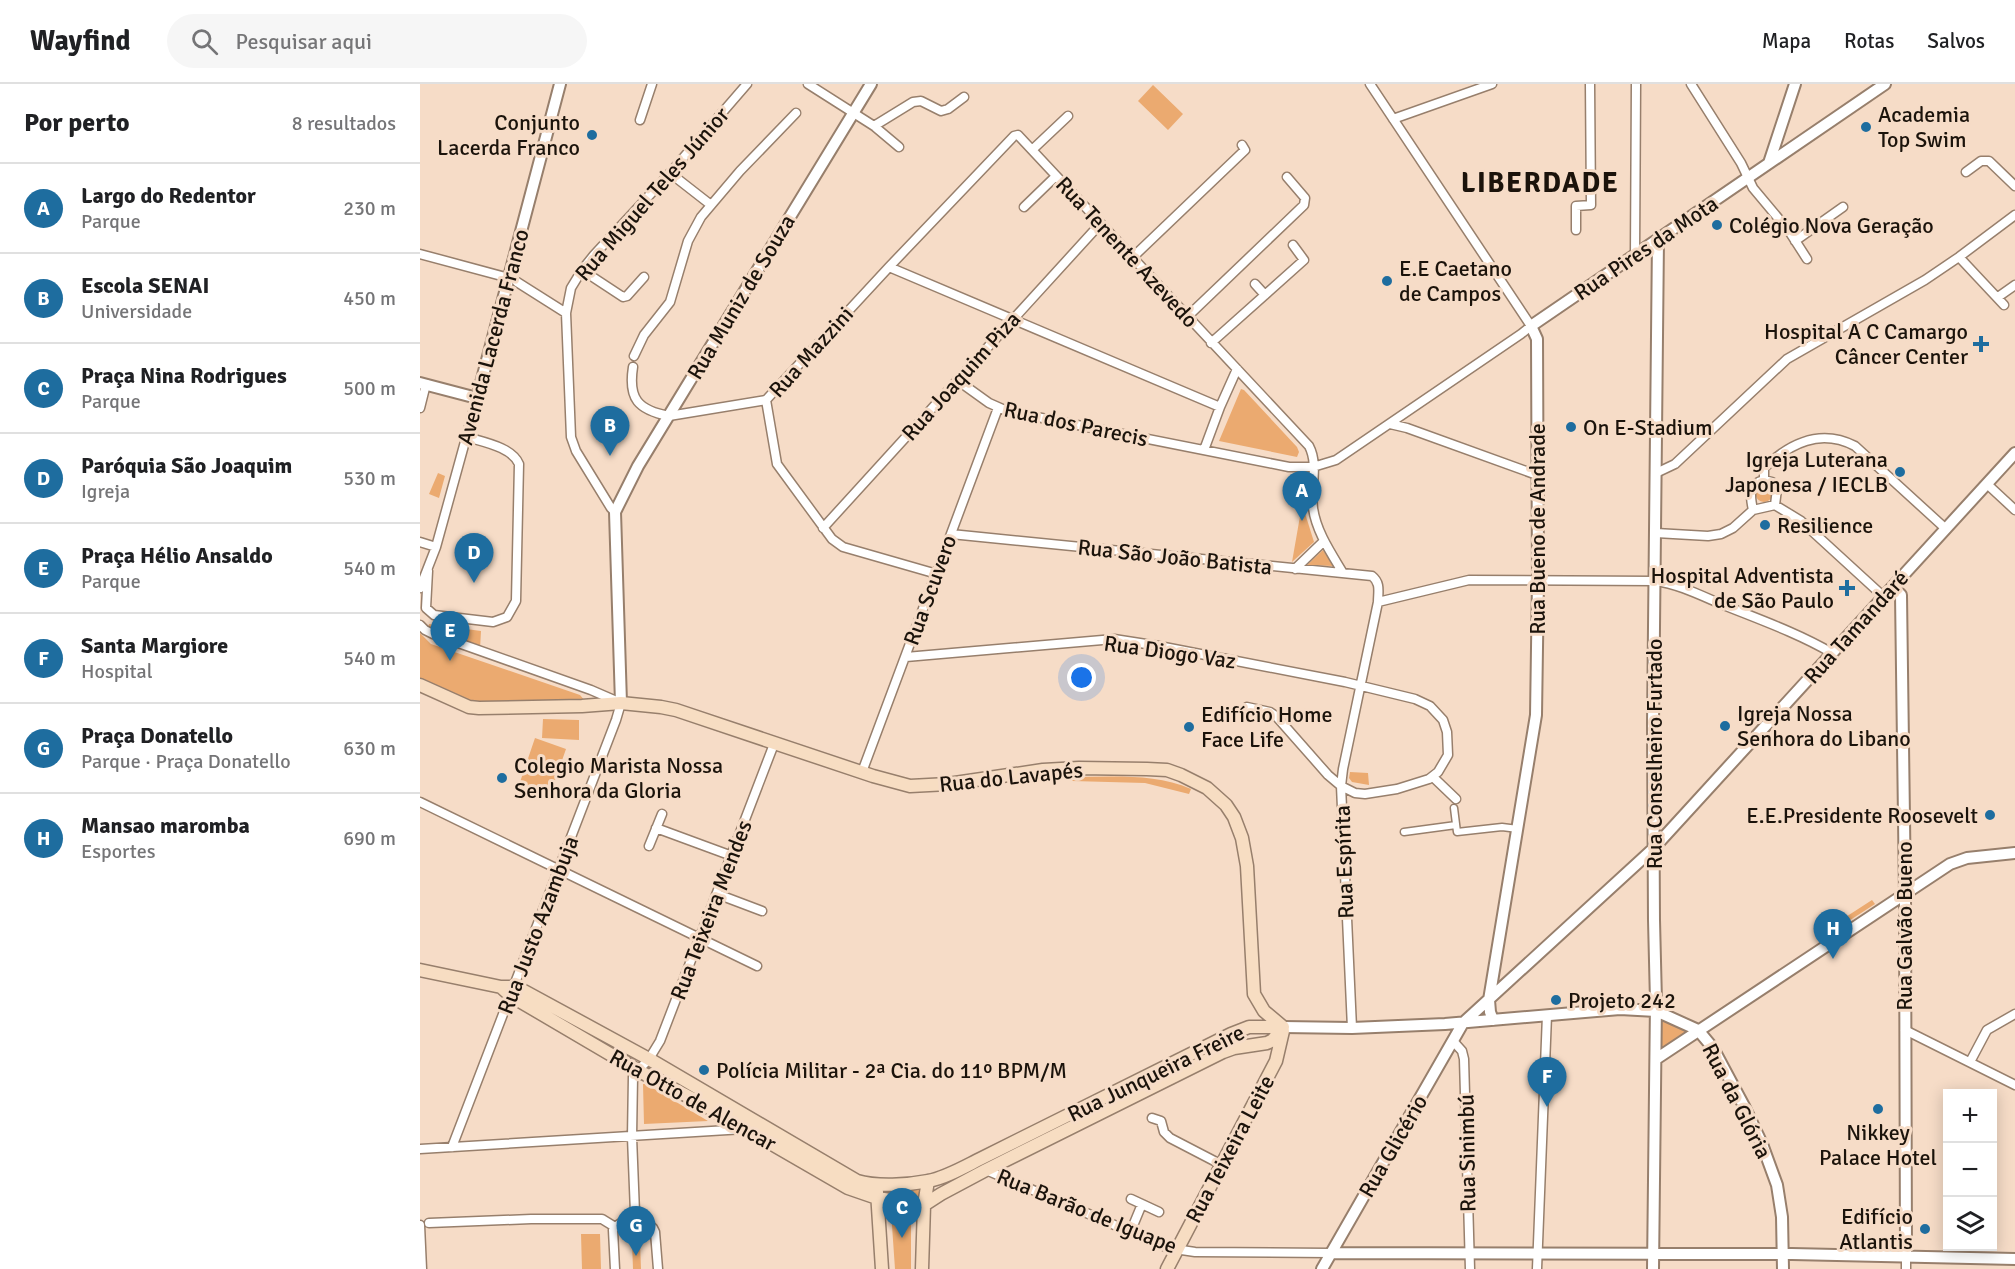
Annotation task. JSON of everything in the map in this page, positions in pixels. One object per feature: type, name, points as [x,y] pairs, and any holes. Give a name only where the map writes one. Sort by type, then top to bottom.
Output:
[{"type":"main road","name":"Rua do Lavapés","points":[[420,685],[469,707],[479,708],[621,703],[676,710],[894,783],[910,786],[926,786],[1043,770],[1079,768],[1167,770],[1196,781],[1226,805],[1234,817],[1242,838],[1247,866],[1254,994],[1264,1011],[1283,1027]]},
{"type":"main road","points":[[420,970],[513,991]]},
{"type":"main road","name":"Rua Otto de Alencar","points":[[513,991],[649,1059],[858,1181],[878,1185]]},
{"type":"main road","name":"Rua Otto de Alencar","points":[[513,991],[637,1070],[848,1188],[877,1198]]},
{"type":"main road","name":"Rua Junqueira Freire","points":[[924,1205],[1141,1086],[1212,1043],[1250,1027],[1283,1027]]},
{"type":"main road","name":"Rua Junqueira Freire","points":[[878,1185],[928,1181],[1141,1086],[1234,1048],[1259,1046],[1270,1042],[1283,1027]]},
{"type":"main road","name":"Rua Teixeira Leite","points":[[1167,1269],[1276,1061],[1283,1027]]},
{"type":"main road","points":[[922,1269],[924,1205],[928,1181]]},
{"type":"main road","points":[[878,1185],[882,1269]]},
{"type":"main road","points":[[877,1198],[924,1205]]},
{"type":"street","name":"Avenida Lacerda Franco","points":[[420,588],[436,547],[477,398],[513,280],[560,84]]},
{"type":"street","points":[[640,120],[652,84]]},
{"type":"street","name":"Rua Miguel Teles Júnior","points":[[615,512],[573,445],[569,418],[567,313],[572,288],[582,270],[747,84]]},
{"type":"street","points":[[808,84],[874,126],[899,147]]},
{"type":"street","name":"Rua Muniz de Souza","points":[[615,512],[638,466],[872,84]]},
{"type":"street","name":"Rua Bueno de Andrade","points":[[1370,84],[1532,326],[1537,339],[1536,715],[1489,1000],[1493,1020]]},
{"type":"street","points":[[1393,119],[1492,84]]},
{"type":"street","points":[[1576,230],[1576,206],[1591,204],[1590,84]]},
{"type":"street","points":[[1635,255],[1636,84]]},
{"type":"street","points":[[1691,84],[1748,178],[1807,259]]},
{"type":"street","points":[[1769,164],[1795,84]]},
{"type":"street","name":"Rua Pires da Mota","points":[[1313,467],[1336,460],[1390,424],[1885,84]]},
{"type":"street","points":[[874,126],[913,102],[921,101],[941,111],[948,109],[964,97]]},
{"type":"street","points":[[634,356],[644,335],[670,302],[690,234],[740,171],[796,113]]},
{"type":"street","points":[[1032,150],[1068,116]]},
{"type":"street","points":[[1780,130],[1786,139],[1799,143]]},
{"type":"street","name":"Rua Tenente Azevedo","points":[[1016,135],[1309,446],[1313,456],[1313,509],[1324,540],[1342,573]]},
{"type":"street","name":"Rua Mazzini","points":[[937,574],[837,544],[777,464],[766,400],[1016,135]]},
{"type":"street","points":[[1132,258],[1245,150],[1242,145]]},
{"type":"street","points":[[1966,172],[1981,161],[1989,161],[2015,186]]},
{"type":"street","points":[[670,173],[711,205]]},
{"type":"street","points":[[1024,207],[1056,176]]},
{"type":"street","points":[[1187,317],[1304,205],[1305,198],[1287,177]]},
{"type":"street","points":[[1795,241],[1843,207]]},
{"type":"street","points":[[1656,473],[1675,464],[1787,360],[1807,346],[1925,280],[2015,215]]},
{"type":"street","name":"Rua Joaquim Piza","points":[[823,528],[1100,224]]},
{"type":"street","name":"Rua Conselheiro Furtado","points":[[1653,1269],[1656,993],[1653,724],[1658,239]]},
{"type":"street","points":[[1212,343],[1304,259],[1293,245]]},
{"type":"street","points":[[420,254],[513,280],[567,313]]},
{"type":"street","points":[[1959,257],[2001,301],[2015,285]]},
{"type":"street","points":[[889,267],[1220,407]]},
{"type":"street","points":[[582,270],[623,297],[627,296],[644,277]]},
{"type":"street","points":[[1255,284],[1265,295]]},
{"type":"street","points":[[633,367],[631,387],[636,400],[650,410],[669,416],[766,400]]},
{"type":"street","points":[[1203,450],[1237,369]]},
{"type":"street","name":"Rua dos Parecis","points":[[957,380],[998,408],[1086,428],[1289,467],[1313,467]]},
{"type":"street","points":[[420,408],[423,384],[477,398]]},
{"type":"street","name":"Rua Scuvero","points":[[862,772],[998,408]]},
{"type":"street","points":[[1406,412],[1407,428]]},
{"type":"street","points":[[1390,424],[1537,475]]},
{"type":"street","points":[[428,570],[426,608],[434,615],[493,622],[507,617],[516,601],[519,464],[517,459],[505,450],[466,437]]},
{"type":"street","points":[[1764,480],[1764,468],[1790,446],[1820,438],[1846,441],[1855,446],[1946,529]]},
{"type":"street","name":"Rua Tamandaré","points":[[1463,1023],[1653,849],[2015,453]]},
{"type":"street","points":[[1753,510],[1752,489],[1756,483],[1764,480],[1775,485],[1778,494],[1775,505]]},
{"type":"street","points":[[1986,484],[2015,510]]},
{"type":"street","points":[[1656,533],[1708,536],[1721,534],[1753,510],[1775,505],[1801,521],[1884,597]]},
{"type":"street","points":[[420,625],[433,634],[591,690],[621,703],[615,512]]},
{"type":"street","name":"Rua São João Batista","points":[[951,534],[1372,576],[1378,582],[1378,602]]},
{"type":"street","points":[[1295,569],[1324,540]]},
{"type":"street","points":[[420,542],[436,547]]},
{"type":"street","points":[[1360,685],[1415,699],[1430,706],[1443,720],[1448,744],[1448,755],[1433,777],[1408,786],[1365,794],[1355,793],[1341,786],[1343,769],[1360,685],[1378,602],[1464,580],[1655,581],[1671,584],[1737,610],[1832,653]]},
{"type":"street","name":"Rua Galvão Bueno","points":[[1893,587],[1901,595],[1906,1269]]},
{"type":"street","name":"Rua Diogo Vaz","points":[[906,657],[1114,639],[1360,685]]},
{"type":"street","name":"Rua Justo Azambuja","points":[[452,1147],[621,703]]},
{"type":"street","name":"Rua Espírita","points":[[1247,707],[1270,712],[1276,716],[1328,775],[1341,786],[1352,1028]]},
{"type":"street","name":"Rua Teixeira Mendes","points":[[637,1070],[649,1059],[660,1041],[774,744]]},
{"type":"street","points":[[1433,777],[1455,803],[1457,832],[1502,827],[1518,829]]},
{"type":"street","points":[[420,802],[757,966]]},
{"type":"street","points":[[649,846],[662,814]]},
{"type":"street","points":[[1404,832],[1456,825]]},
{"type":"street","points":[[656,828],[732,856]]},
{"type":"street","points":[[1656,1059],[1956,861],[2015,853]]},
{"type":"street","points":[[717,894],[762,911]]},
{"type":"street","points":[[1635,1010],[1651,1001],[1656,993]]},
{"type":"street","name":"Rua da Glória","points":[[1463,1023],[1635,1010],[1656,1011],[1698,1030],[1713,1048],[1744,1106],[1777,1185],[1782,1217],[1783,1269]]},
{"type":"street","points":[[1970,1062],[1987,1030],[2015,1014]]},
{"type":"street","points":[[1537,1269],[1547,1015]]},
{"type":"street","points":[[1283,1027],[1352,1028],[1463,1023]]},
{"type":"street","name":"Rua Glicério","points":[[1322,1269],[1463,1023]]},
{"type":"street","points":[[1445,1024],[1454,1039]]},
{"type":"street","points":[[1905,1029],[2015,1085]]},
{"type":"street","name":"Rua Sinimbú","points":[[1454,1039],[1464,1059],[1470,1269]]},
{"type":"street","points":[[637,1070],[632,1079],[635,1213],[655,1232],[658,1269]]},
{"type":"street","points":[[1152,1118],[1161,1121],[1164,1132],[1170,1138],[1222,1165]]},
{"type":"street","points":[[420,1149],[744,1129]]},
{"type":"street","name":"Rua Barão de Iguape","points":[[986,1170],[1130,1233],[1177,1250],[1331,1253],[1783,1254],[2015,1259]]},
{"type":"street","points":[[1131,1199],[1160,1212]]},
{"type":"street","points":[[1130,1233],[1142,1204]]},
{"type":"street","points":[[615,1269],[613,1235],[615,1227],[635,1213]]},
{"type":"street","points":[[422,1269],[421,1245],[424,1224],[531,1219],[602,1219],[615,1227]]},
{"type":"shaded area","points":[[1153,85],[1183,114],[1168,130],[1138,101]]},
{"type":"shaded area","points":[[1241,389],[1297,447],[1299,452],[1297,457],[1219,441]]},
{"type":"shaded area","points":[[438,473],[445,476],[439,498],[429,494]]},
{"type":"shaded area","points":[[1306,482],[1304,510],[1314,542],[1292,562]]},
{"type":"shaded area","points":[[1764,484],[1770,487],[1773,493],[1770,499],[1764,502],[1758,499],[1755,493],[1758,487]]},
{"type":"shaded area","points":[[1323,550],[1333,566],[1307,565]]},
{"type":"shaded area","points":[[429,624],[481,631],[480,649],[442,637],[428,628]]},
{"type":"shaded area","points":[[420,633],[431,644],[580,695],[585,701],[470,701],[420,678]]},
{"type":"shaded area","points":[[543,719],[579,720],[579,740],[542,738]]},
{"type":"shaded area","points":[[535,738],[566,749],[550,795],[519,785]]},
{"type":"shaded area","points":[[1350,772],[1368,773],[1369,785],[1352,782],[1349,778]]},
{"type":"shaded area","points":[[1072,777],[1148,778],[1191,789],[1189,794],[1145,783],[1072,781]]},
{"type":"shaded area","points":[[1872,900],[1875,904],[1841,926],[1838,922]]},
{"type":"shaded area","points":[[1659,1014],[1693,1032],[1659,1056]]},
{"type":"shaded area","points":[[643,1084],[646,1084],[708,1121],[644,1124]]},
{"type":"shaded area","points":[[921,1188],[920,1198],[883,1190]]},
{"type":"shaded area","points":[[891,1211],[906,1216],[911,1222],[911,1269],[895,1269]]},
{"type":"shaded area","points":[[581,1234],[600,1234],[601,1269],[582,1269]]},
{"type":"shaded area","points":[[632,1243],[640,1243],[641,1269],[633,1269]]},
{"type":"place","name":"Academia Top Swim","points":[[1866,127]]},
{"type":"place","name":"Conjunto Lacerda Franco","points":[[592,135]]},
{"type":"place","name":"Colégio Nova Geração","points":[[1717,225]]},
{"type":"place","name":"E.E Caetano de Campos","points":[[1387,281]]},
{"type":"place","name":"Hospital A C Camargo Câncer Center","points":[[1981,344]]},
{"type":"place","name":"On E-Stadium","points":[[1571,427]]},
{"type":"place","name":"Escola SENAI","points":[[610,456]]},
{"type":"place","name":"Igreja Luterana Japonesa / IECLB","points":[[1900,472]]},
{"type":"place","name":"Largo do Redentor","points":[[1302,521]]},
{"type":"place","name":"Resilience","points":[[1765,525]]},
{"type":"place","name":"Paróquia São Joaquim","points":[[474,583]]},
{"type":"place","name":"Hospital Adventista de São Paulo","points":[[1847,588]]},
{"type":"place","name":"Praça Hélio Ansaldo","points":[[450,661]]},
{"type":"place","name":"Igreja Nossa Senhora do Libano","points":[[1725,726]]},
{"type":"place","name":"Edifício Home Face Life","points":[[1189,727]]},
{"type":"place","name":"Colegio Marista Nossa Senhora da Gloria","points":[[502,778]]},
{"type":"place","name":"E.E.Presidente Roosevelt","points":[[1990,815]]},
{"type":"place","name":"Mansao maromba","points":[[1833,959]]},
{"type":"place","name":"Projeto 242","points":[[1556,1000]]},
{"type":"place","name":"Polícia Militar - 2ª Cia. do 11º BPM/M","points":[[704,1070]]},
{"type":"place","name":"Santa Margiore","points":[[1547,1107]]},
{"type":"place","name":"Nikkey Palace Hotel","points":[[1878,1109]]},
{"type":"place","name":"Edifício Atlantis","points":[[1925,1229]]},
{"type":"place","name":"Praça Nina Rodrigues","points":[[902,1238]]},
{"type":"place","name":"Praça Donatello","points":[[636,1256]]},
{"type":"district","name":"LIBERDADE","points":[[1540,183]]}]
